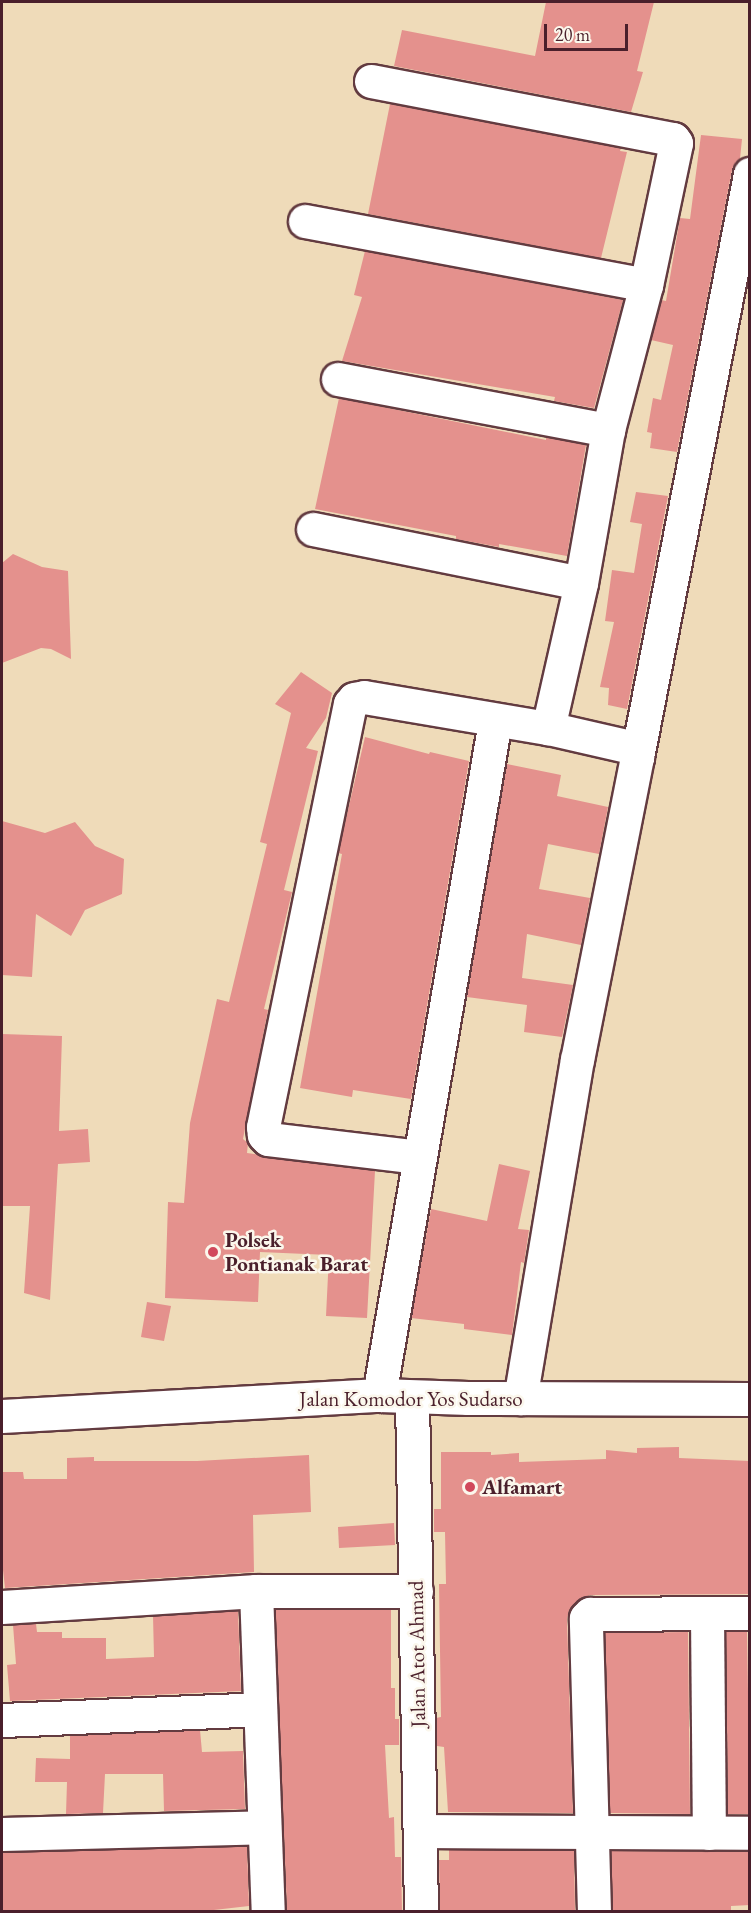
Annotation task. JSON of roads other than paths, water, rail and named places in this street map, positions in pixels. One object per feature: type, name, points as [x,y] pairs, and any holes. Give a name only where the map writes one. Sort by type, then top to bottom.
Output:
[{"type":"street","points":[[370,81],[674,139],[676,143],[675,159],[646,285],[608,430],[581,583],[548,728]]},
{"type":"street","points":[[520,1398],[577,1059],[750,174]]},
{"type":"street","points":[[305,221],[646,285]]},
{"type":"street","points":[[338,379],[608,430]]},
{"type":"street","points":[[313,529],[581,583]]},
{"type":"street","points":[[419,1156],[268,1140],[263,1127],[350,704],[354,699],[364,697],[495,721],[548,728],[631,747],[637,757]]},
{"type":"street","points":[[379,1395],[495,721]]},
{"type":"street","name":"Jalan Komodor Yos Sudarso","points":[[2,1416],[379,1395],[750,1399]]},
{"type":"street","name":"Jalan Atot Ahmad","points":[[412,1397],[422,1911]]},
{"type":"street","points":[[256,1591],[268,1911]]},
{"type":"street","points":[[2,1607],[256,1591],[416,1591]]},
{"type":"street","points":[[594,1911],[586,1618],[590,1614],[750,1613]]},
{"type":"street","points":[[707,1614],[709,1833]]},
{"type":"street","points":[[2,1720],[260,1709]]},
{"type":"street","points":[[2,1834],[264,1827]]},
{"type":"street","points":[[420,1831],[750,1833]]},
{"type":"place","name":"Polsek Pontianak Barat","points":[[213,1252]]},
{"type":"place","name":"Alfamart","points":[[470,1487]]}]
